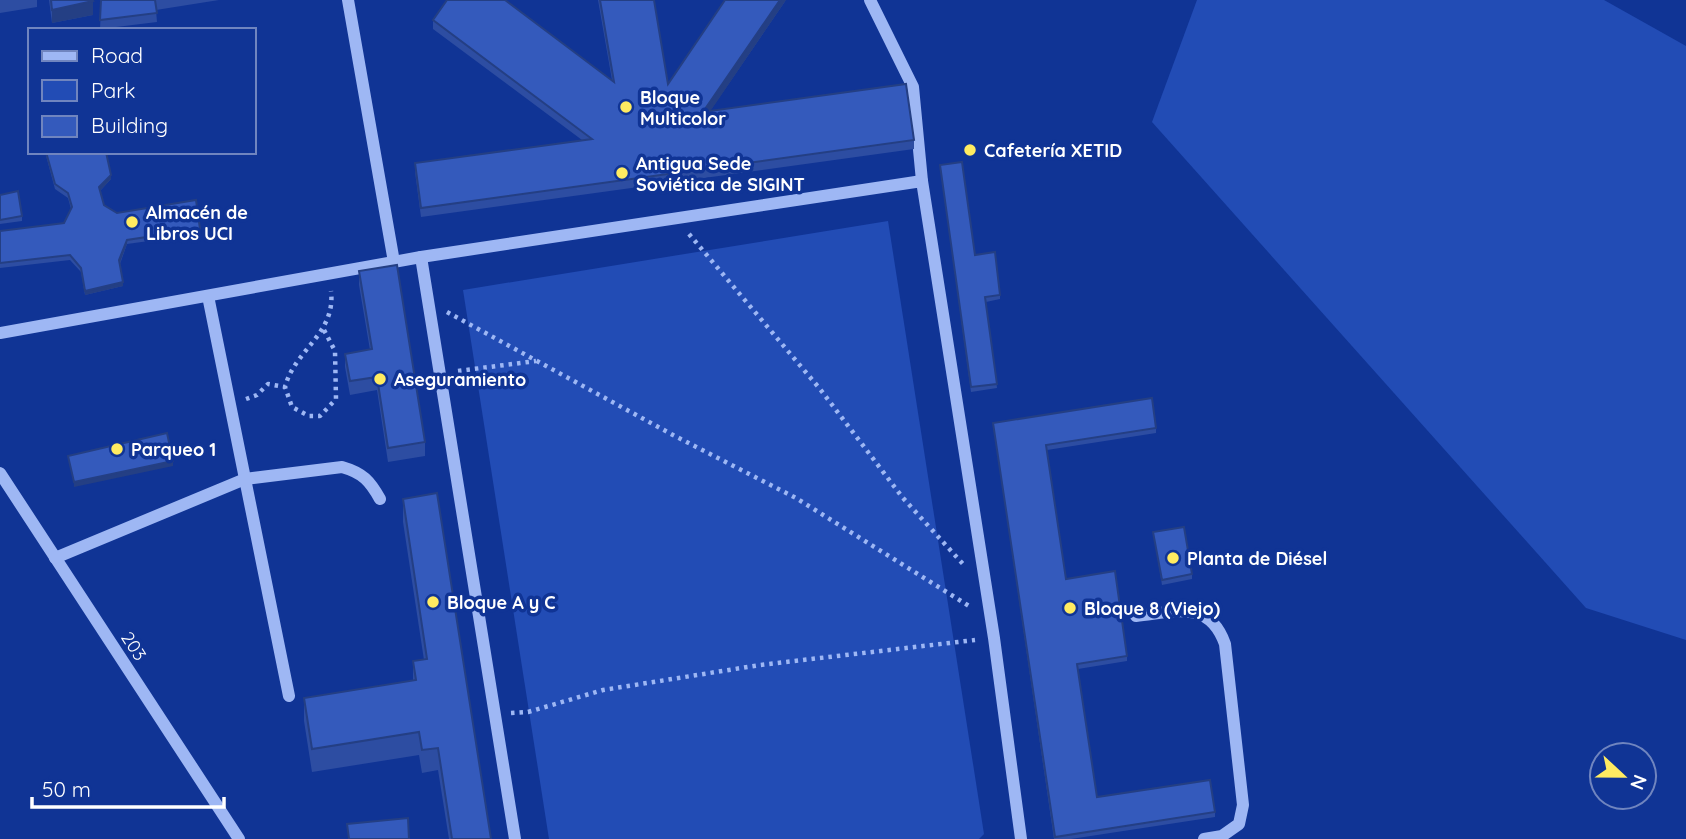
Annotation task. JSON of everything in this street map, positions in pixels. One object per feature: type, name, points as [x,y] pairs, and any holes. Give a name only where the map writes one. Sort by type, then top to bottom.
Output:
[{"type":"street","points":[[363,0],[349,0],[394,262]]},
{"type":"street","points":[[870,0],[913,87],[922,181],[987,590],[1021,839]]},
{"type":"street","points":[[0,333],[421,257],[922,181]]},
{"type":"street","points":[[421,257],[515,839]]},
{"type":"street","points":[[208,296],[289,696]]},
{"type":"street","points":[[55,558],[245,479],[342,467],[357,471],[369,480],[380,499]]},
{"type":"street","name":"203","points":[[0,473],[239,839]]},
{"type":"street","points":[[1136,616],[1197,612],[1214,622],[1225,644],[1243,805],[1239,824],[1222,836],[1204,839]]},
{"type":"path","points":[[675,218],[820,389],[903,498],[987,590]]},
{"type":"path","points":[[324,330],[335,351],[335,399],[329,409],[320,415],[300,413],[292,407],[285,387],[297,359],[324,330],[332,300],[329,274]]},
{"type":"path","points":[[428,301],[796,498],[991,619]]},
{"type":"path","points":[[439,373],[537,361]]},
{"type":"path","points":[[232,411],[238,401],[257,395],[268,384],[285,387]]},
{"type":"path","points":[[493,715],[528,712],[603,690],[760,666],[994,638]]},
{"type":"green space","points":[[1197,0],[1604,0],[1686,46],[1686,640],[1586,608],[1152,122]]},
{"type":"green space","points":[[888,221],[984,834],[979,839],[549,839],[463,290]]},
{"type":"building","points":[[51,0],[92,0],[93,1],[52,10]]},
{"type":"building","points":[[101,0],[155,0],[157,13],[100,20]]},
{"type":"building","name":"Bloque Multicolor","points":[[447,0],[505,0],[614,82],[600,0],[654,0],[668,84],[725,0],[780,0],[703,112],[906,84],[914,140],[421,208],[415,163],[592,139],[433,20]]},
{"type":"building","name":"Almacén de Libros UCI","points":[[47,154],[106,154],[111,175],[99,187],[104,205],[117,213],[196,200],[200,229],[127,240],[119,260],[123,282],[85,291],[81,268],[70,255],[0,263],[0,231],[64,223],[72,207],[68,193],[55,184]]},
{"type":"building","points":[[962,162],[975,255],[995,252],[1000,295],[985,297],[997,384],[971,387],[940,165]]},
{"type":"building","points":[[18,191],[22,216],[0,220],[0,195]]},
{"type":"building","name":"Aseguramiento","points":[[397,265],[425,442],[388,448],[377,377],[350,381],[345,354],[372,349],[359,271]]},
{"type":"building","name":"Bloque 8 (Viejo)","points":[[1152,398],[1156,428],[1046,445],[1066,579],[1115,571],[1127,656],[1077,664],[1097,797],[1210,780],[1215,812],[1055,837],[993,423]]},
{"type":"building","points":[[167,433],[173,461],[74,482],[68,456]]},
{"type":"building","name":"Bloque A y C","points":[[437,493],[491,839],[452,839],[438,748],[422,750],[419,732],[312,749],[304,698],[416,680],[413,661],[427,659],[403,499]]},
{"type":"building","name":"Planta de Diésel","points":[[1184,527],[1192,574],[1162,580],[1153,532]]},
{"type":"building","points":[[408,818],[409,839],[349,839],[347,824]]},
{"type":"place","name":"Bloque Multicolor","points":[[626,107]]},
{"type":"place","name":"Cafetería XETID","points":[[970,150]]},
{"type":"place","name":"Antigua Sede Soviética de SIGINT","points":[[622,173]]},
{"type":"place","name":"Almacén de Libros UCI","points":[[132,222]]},
{"type":"place","name":"Aseguramiento","points":[[380,379]]},
{"type":"place","name":"Parqueo 1","points":[[117,449]]},
{"type":"place","name":"Planta de Diésel","points":[[1173,558]]},
{"type":"place","name":"Bloque A y C","points":[[433,602]]},
{"type":"place","name":"Bloque 8 (Viejo)","points":[[1070,608]]}]
